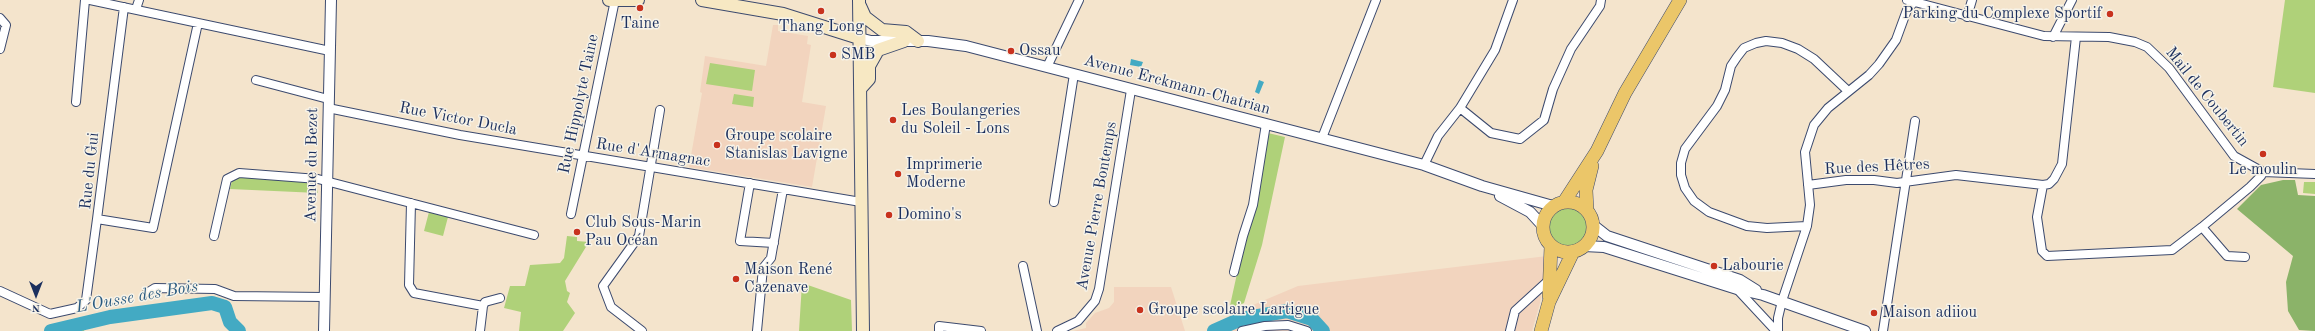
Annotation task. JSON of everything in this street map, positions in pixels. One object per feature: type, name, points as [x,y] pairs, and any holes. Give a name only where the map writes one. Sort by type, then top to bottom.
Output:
[{"type":"main road","points":[[609,0],[638,0]]},
{"type":"main road","points":[[702,0],[783,14],[859,38]]},
{"type":"main road","points":[[1579,249],[1565,252],[1551,246],[1544,236],[1542,225],[1544,218],[1559,204],[1597,151],[1625,93],[1680,0]]},
{"type":"main road","points":[[859,2],[863,331]]},
{"type":"main road","points":[[859,2],[865,17],[882,30],[906,32],[918,41]]},
{"type":"main road","points":[[860,89],[869,78],[869,66],[878,50],[904,41]]},
{"type":"main road","points":[[1541,331],[1549,302],[1579,249],[1592,233],[1593,225],[1587,210],[1586,190],[1597,151]]},
{"type":"main road","points":[[1559,204],[1573,202],[1587,210]]},
{"type":"main road","points":[[1549,302],[1551,246]]},
{"type":"street","points":[[76,102],[85,0]]},
{"type":"street","points":[[90,0],[330,51]]},
{"type":"street","points":[[136,9],[138,0]]},
{"type":"street","name":"Avenue du Bezet","points":[[324,331],[331,0]]},
{"type":"street","name":"Rue Hippolyte Taine","points":[[571,214],[615,0]]},
{"type":"street","points":[[1047,67],[1079,0]]},
{"type":"street","points":[[1322,138],[1376,0]]},
{"type":"street","points":[[1424,165],[1438,136],[1460,108],[1495,50],[1513,0]]},
{"type":"street","points":[[1460,108],[1491,133],[1520,138],[1526,134],[1544,120],[1553,89],[1571,49],[1600,6],[1601,0]]},
{"type":"street","points":[[1968,17],[1972,0]]},
{"type":"street","points":[[2053,37],[2072,0]]},
{"type":"street","points":[[1777,331],[1782,301],[1807,226],[1810,205],[1805,152],[1814,125],[1819,116],[1869,75],[1888,53],[1896,40],[1911,1]]},
{"type":"street","name":"Mail de Coubertin","points":[[1911,1],[1920,2],[1968,17],[2053,37],[2124,39],[2147,47],[2169,68],[2234,156],[2263,172],[2315,174]]},
{"type":"street","name":"Rue du Gui","points":[[124,7],[97,219],[153,228],[198,23]]},
{"type":"street","points":[[0,18],[6,25],[0,49]]},
{"type":"street","points":[[2076,37],[2062,164],[2054,179],[2049,184],[2043,185],[2037,217],[2042,251],[2047,256],[2172,250],[2250,187],[2262,176],[2263,172]]},
{"type":"street","name":"Avenue Erckmann-Chatrian","points":[[859,38],[871,42],[918,41],[966,46],[1424,165],[1482,186],[1559,204]]},
{"type":"street","points":[[1807,226],[1767,228],[1747,226],[1709,212],[1694,201],[1685,188],[1681,175],[1681,162],[1685,149],[1717,106],[1737,56],[1744,48],[1766,41],[1782,43],[1798,48],[1814,60],[1848,91]]},
{"type":"street","points":[[1054,202],[1074,74]]},
{"type":"street","name":"Rue Victor Ducla","points":[[256,80],[328,104],[460,135],[583,156]]},
{"type":"street","name":"Avenue Pierre Bontemps","points":[[1057,331],[1078,321],[1095,301],[1099,289],[1131,90]]},
{"type":"street","points":[[642,331],[611,306],[603,286],[639,236],[660,110]]},
{"type":"street","points":[[1883,331],[1915,121]]},
{"type":"street","points":[[1234,272],[1253,205],[1266,124]]},
{"type":"street","name":"Rue d'Armagnac","points":[[583,156],[861,202]]},
{"type":"street","points":[[214,236],[227,179],[239,173],[318,179],[534,234]]},
{"type":"street","name":"Rue des Hêtres","points":[[1808,185],[1846,180],[1906,182],[1956,175],[2043,185]]},
{"type":"street","points":[[750,183],[740,241],[774,243]]},
{"type":"street","name":"Avenue Erckmann-Chatrian","points":[[1482,186],[1530,212],[1542,225]]},
{"type":"street","points":[[757,331],[763,268],[771,258],[783,189]]},
{"type":"street","points":[[411,203],[409,285],[414,293],[484,306]]},
{"type":"street","points":[[0,291],[50,314],[77,308],[86,300],[97,219]]},
{"type":"street","points":[[1593,225],[1607,236],[1740,280],[1763,295]]},
{"type":"street","points":[[2202,227],[2227,256],[2245,257]]},
{"type":"street","points":[[1579,249],[1604,247],[1737,289],[1782,301],[1865,331]]},
{"type":"street","points":[[1023,266],[1037,331]]},
{"type":"street","points":[[1510,331],[1515,311],[1549,280]]},
{"type":"street","points":[[147,293],[155,288],[215,289],[234,296],[325,297]]},
{"type":"street","points":[[1737,289],[1777,331]]},
{"type":"street","points":[[480,331],[485,302],[500,298]]},
{"type":"street","points":[[1242,331],[1265,326],[1288,325],[1307,331]]},
{"type":"street","points":[[939,331],[939,326],[981,331]]},
{"type":"shaded area","points":[[773,25],[778,25],[778,31],[808,36],[807,44],[811,45],[802,102],[826,106],[812,187],[689,167],[702,93],[700,92],[705,56],[766,66]]},
{"type":"shaded area","points":[[1547,256],[1540,303],[1532,331],[1207,331],[1234,313],[1298,286]]},
{"type":"shaded area","name":"Groupe scolaire Lartigue","points":[[1114,287],[1171,287],[1185,331],[1073,331],[1086,328],[1086,323],[1095,313],[1109,308],[1114,302]]},
{"type":"green space","points":[[2285,0],[2315,0],[2315,93],[2273,87]]},
{"type":"green space","points":[[710,63],[755,70],[752,91],[706,84]]},
{"type":"green space","points":[[734,94],[754,97],[753,107],[732,104]]},
{"type":"green space","points":[[1268,133],[1285,137],[1262,245],[1244,303],[1229,310]]},
{"type":"green space","points":[[237,177],[308,181],[317,188],[318,193],[230,189],[232,181]]},
{"type":"green space","points":[[2283,180],[2295,180],[2298,195],[2315,196],[2315,331],[2299,330],[2288,311],[2286,282],[2293,256],[2237,209],[2261,185]]},
{"type":"green space","points":[[2304,182],[2315,182],[2315,194],[2303,193]]},
{"type":"green space","points":[[1564,208],[1572,208],[1582,213],[1586,220],[1586,234],[1582,241],[1572,246],[1564,246],[1554,241],[1552,238],[1549,231],[1549,223],[1554,213],[1557,211]]},
{"type":"green space","points":[[429,212],[448,217],[443,236],[424,231]]},
{"type":"green space","points":[[567,236],[577,237],[577,241],[589,242],[565,281],[567,291],[570,293],[567,302],[575,313],[563,331],[519,331],[521,312],[504,308],[510,286],[525,286],[530,265],[560,263],[564,258]]},
{"type":"green space","points":[[802,283],[851,300],[852,331],[799,331]]},
{"type":"green space","points":[[85,326],[84,331],[62,331],[62,330]]},
{"type":"water","points":[[1131,59],[1143,62],[1141,67],[1130,65]]},
{"type":"water","points":[[1259,80],[1264,82],[1259,94],[1255,92]]},
{"type":"waterway","name":"L'Ousse des Bois","points":[[51,331],[110,317],[212,303],[225,307],[230,322],[239,331]]},
{"type":"waterway","name":"L'Ousse des Bois","points":[[1214,331],[1241,319],[1287,311],[1312,319],[1323,331]]},
{"type":"place","name":"Taine","points":[[640,8]]},
{"type":"place","name":"Thang Long","points":[[821,11]]},
{"type":"place","name":"Parking du Complexe Sportif","points":[[2110,14]]},
{"type":"place","name":"Ossau","points":[[1011,51]]},
{"type":"place","name":"SMB","points":[[833,55]]},
{"type":"place","name":"Les Boulangeries du Soleil - Lons","points":[[893,120]]},
{"type":"place","name":"Groupe scolaire Stanislas Lavigne","points":[[717,145]]},
{"type":"place","name":"Le moulin","points":[[2263,154]]},
{"type":"place","name":"Imprimerie Moderne","points":[[898,174]]},
{"type":"place","name":"Domino's","points":[[889,215]]},
{"type":"place","name":"Club Sous-Marin Pau Océan","points":[[577,232]]},
{"type":"place","name":"Labourie","points":[[1714,266]]},
{"type":"place","name":"Maison René Cazenave","points":[[736,279]]},
{"type":"place","name":"Groupe scolaire Lartigue","points":[[1140,310]]},
{"type":"place","name":"Maison adiiou","points":[[1874,313]]}]
